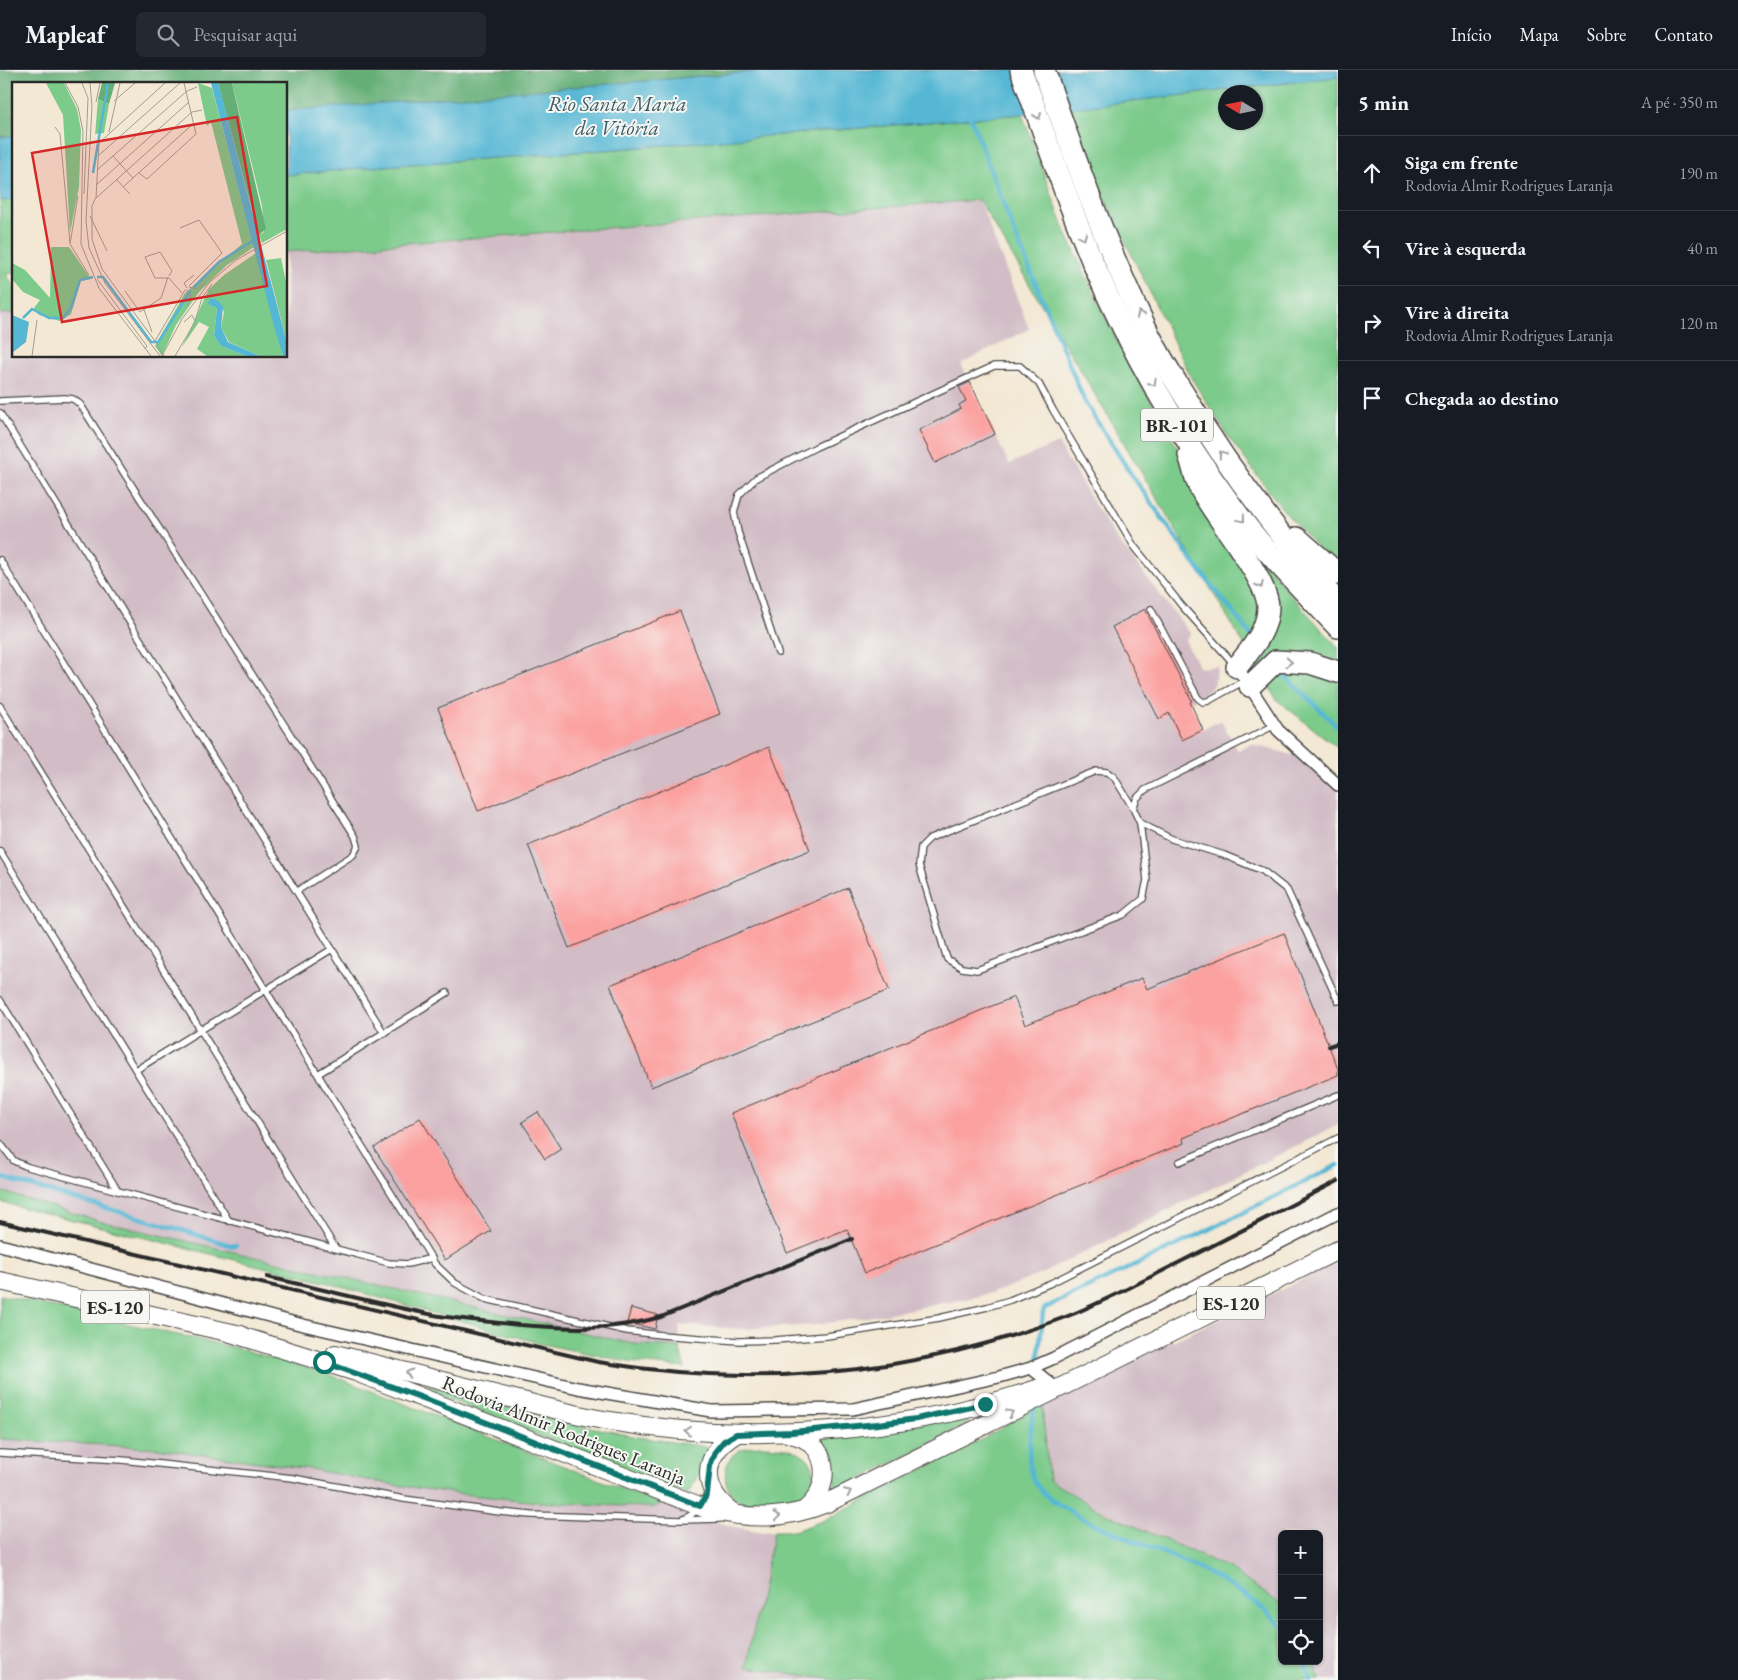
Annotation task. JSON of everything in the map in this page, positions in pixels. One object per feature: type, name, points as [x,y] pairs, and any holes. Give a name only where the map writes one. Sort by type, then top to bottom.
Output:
[{"type":"highway","name":"BR-101","points":[[1021,70],[1065,192],[1095,267],[1145,370],[1183,434],[1233,509],[1284,570],[1338,627]]},
{"type":"highway","name":"BR-101","points":[[1044,70],[1086,189],[1144,324],[1203,427],[1243,486],[1299,558],[1338,603]]},
{"type":"highway","points":[[1183,434],[1199,488],[1261,584],[1268,606],[1266,622],[1254,646],[1244,678]]},
{"type":"highway","points":[[1243,486],[1338,574]]},
{"type":"highway","points":[[1244,678],[1276,661],[1310,663],[1338,672]]},
{"type":"main road","name":"Rodovia Almir Rodrigues Laranja","points":[[231,1333],[356,1372],[700,1506],[734,1515],[773,1517],[803,1511],[827,1503],[1338,1250]]},
{"type":"main road","name":"Rodovia Almir Rodrigues Laranja","points":[[0,1280],[231,1333],[269,1339],[329,1353],[578,1415],[668,1429],[736,1434],[782,1433],[844,1428],[916,1419],[985,1404],[1051,1384],[1125,1357]]},
{"type":"main road","points":[[782,1433],[796,1435],[808,1441],[817,1451],[823,1464],[824,1477],[821,1491],[814,1502],[803,1511]]},
{"type":"main road","points":[[736,1434],[724,1441],[715,1452],[710,1466],[709,1481],[714,1495],[723,1506],[735,1514],[750,1517]]},
{"type":"street","points":[[1244,678],[1275,726],[1338,785]]},
{"type":"street","points":[[0,1245],[303,1325],[578,1388],[711,1411],[853,1409],[999,1377],[1031,1368],[1063,1354],[1338,1213]]},
{"type":"street","points":[[1031,1368],[1051,1384]]},
{"type":"lane","points":[[778,653],[738,532],[734,512],[740,496],[756,478],[816,447],[994,366],[1020,366],[1040,384],[1053,410],[1134,546],[1182,606],[1244,678],[1208,701],[1203,702],[1198,698],[1151,609]]},
{"type":"lane","points":[[0,401],[65,398],[73,399],[80,404],[355,836],[358,846],[353,855],[297,891]]},
{"type":"lane","points":[[0,413],[384,1033]]},
{"type":"lane","points":[[0,560],[435,1264],[455,1283],[485,1299],[627,1331],[739,1341],[827,1336],[963,1313],[1031,1292],[1338,1138]]},
{"type":"lane","points":[[0,706],[336,1249]]},
{"type":"lane","points":[[1133,808],[1137,798],[1145,790],[1275,726]]},
{"type":"lane","points":[[1096,771],[1107,772],[1114,777],[1140,823],[1147,880],[1143,899],[1123,915],[977,970],[962,968],[947,959],[918,865],[921,848],[930,838],[1096,771]]},
{"type":"lane","points":[[1140,823],[1172,839],[1224,855],[1263,871],[1287,890],[1338,1002]]},
{"type":"lane","points":[[0,851],[229,1220]]},
{"type":"lane","points":[[136,1070],[332,949]]},
{"type":"lane","points":[[318,1074],[447,993]]},
{"type":"lane","points":[[0,1000],[118,1191]]},
{"type":"lane","points":[[1179,1162],[1338,1095]]},
{"type":"lane","points":[[0,1143],[9,1156],[21,1165],[118,1191],[399,1264],[419,1263],[432,1258]]},
{"type":"lane","points":[[0,1453],[113,1460],[293,1478],[404,1499],[531,1515],[681,1520],[750,1517]]},
{"type":"lane","points":[[681,1520],[700,1506],[707,1494],[709,1481]]},
{"type":"shaded area","points":[[979,200],[1029,329],[961,364],[1009,464],[1058,443],[1116,538],[1190,633],[1185,640],[1199,668],[1217,666],[1216,678],[1211,688],[1189,703],[1203,729],[1221,720],[1238,751],[1251,744],[1307,759],[1338,789],[1338,1125],[1041,1274],[998,1291],[880,1315],[814,1325],[746,1329],[680,1325],[679,1347],[633,1344],[99,1221],[0,1191],[0,314],[12,313],[12,358],[288,358],[288,252]]},
{"type":"shaded area","points":[[1338,1263],[1338,1680],[1311,1680],[1308,1665],[1323,1665],[1323,1530],[1278,1530],[1278,1610],[1133,1534],[1049,1480],[1042,1403]]},
{"type":"shaded area","points":[[0,1439],[156,1448],[506,1499],[645,1507],[661,1504],[734,1527],[763,1532],[774,1531],[746,1667],[836,1680],[0,1680]]},
{"type":"green space","points":[[0,70],[776,70],[288,111],[288,82],[12,82],[12,136],[0,137]]},
{"type":"green space","points":[[1338,77],[1338,570],[1284,511],[1227,435],[1192,379],[1090,169],[1071,108],[1218,91],[1218,130],[1263,130],[1263,86]]},
{"type":"green space","points":[[1022,114],[1065,231],[1096,298],[1118,343],[1185,461],[1293,598],[1338,647],[1338,748],[1277,700],[979,200],[288,252],[288,175],[618,149]]},
{"type":"green space","points":[[12,200],[12,273],[6,274],[12,283],[12,313],[0,314],[0,201]]},
{"type":"green space","points":[[0,1191],[99,1221],[633,1344],[679,1347],[685,1368],[629,1362],[542,1344],[328,1283],[0,1202]]},
{"type":"green space","points":[[0,1295],[236,1348],[328,1374],[661,1504],[654,1507],[645,1507],[539,1502],[394,1485],[310,1469],[156,1448],[0,1439]]},
{"type":"green space","points":[[424,1385],[576,1424],[638,1437],[708,1447],[697,1478],[687,1495],[423,1389]]},
{"type":"green space","points":[[1042,1403],[1049,1480],[1099,1510],[1228,1568],[1278,1602],[1278,1665],[1316,1665],[1319,1680],[836,1680],[746,1667],[774,1531],[794,1531],[822,1521],[983,1439]]},
{"type":"green space","points":[[966,1417],[968,1419],[967,1424],[838,1491],[835,1488],[832,1461],[819,1438]]},
{"type":"green space","points":[[759,1446],[786,1448],[803,1455],[813,1469],[812,1484],[807,1492],[791,1501],[760,1506],[745,1504],[732,1495],[728,1489],[725,1475],[729,1460],[740,1450]]},
{"type":"water","name":"Rio Santa Maria da Vitória","points":[[776,70],[1338,70],[1338,77],[1263,86],[1218,85],[1218,91],[1022,114],[618,149],[288,175],[288,111]]},
{"type":"water","points":[[12,136],[12,200],[0,201],[0,137]]},
{"type":"building","points":[[970,382],[995,434],[935,463],[919,430],[961,409],[959,405],[966,401],[959,387]]},
{"type":"building","points":[[1145,609],[1192,701],[1190,702],[1203,730],[1182,740],[1169,713],[1159,719],[1112,627]]},
{"type":"building","points":[[680,611],[720,714],[478,811],[438,708]]},
{"type":"building","points":[[769,747],[810,850],[569,948],[528,845]]},
{"type":"building","points":[[848,888],[889,990],[651,1087],[610,985]]},
{"type":"building","points":[[1284,933],[1338,1069],[1338,1075],[1183,1138],[1184,1143],[865,1273],[847,1229],[787,1253],[731,1113],[1014,997],[1025,1025],[1142,978],[1147,989]]},
{"type":"building","points":[[538,1112],[561,1149],[545,1159],[522,1122]]},
{"type":"building","points":[[420,1118],[491,1231],[445,1260],[374,1148]]},
{"type":"building","points":[[631,1308],[658,1315],[655,1329],[627,1323]]},
{"type":"waterway","points":[[969,113],[1015,234],[1085,402],[1131,474],[1193,562],[1252,636]]},
{"type":"waterway","points":[[1278,667],[1338,727]]},
{"type":"waterway","points":[[1038,1363],[1045,1308],[1198,1235],[1338,1165]]},
{"type":"waterway","points":[[0,1177],[233,1246],[236,1245]]},
{"type":"waterway","points":[[1034,1406],[1029,1455],[1031,1473],[1042,1492],[1072,1513],[1208,1573],[1259,1605],[1278,1622]]},
{"type":"waterway","points":[[1306,1665],[1310,1680]]},
{"type":"railway","points":[[1329,1046],[1338,1043]]},
{"type":"railway","points":[[0,1222],[598,1362],[718,1375],[777,1375],[895,1364],[953,1352],[1011,1336],[1083,1310],[1338,1181]]},
{"type":"railway","points":[[267,1277],[445,1317],[540,1326],[608,1327],[661,1317],[852,1239]]},
{"type":"route","points":[[324,1362],[356,1372],[700,1506],[709,1488],[710,1466],[715,1452],[724,1441],[736,1434],[792,1432],[878,1424],[916,1419],[985,1404]]}]
